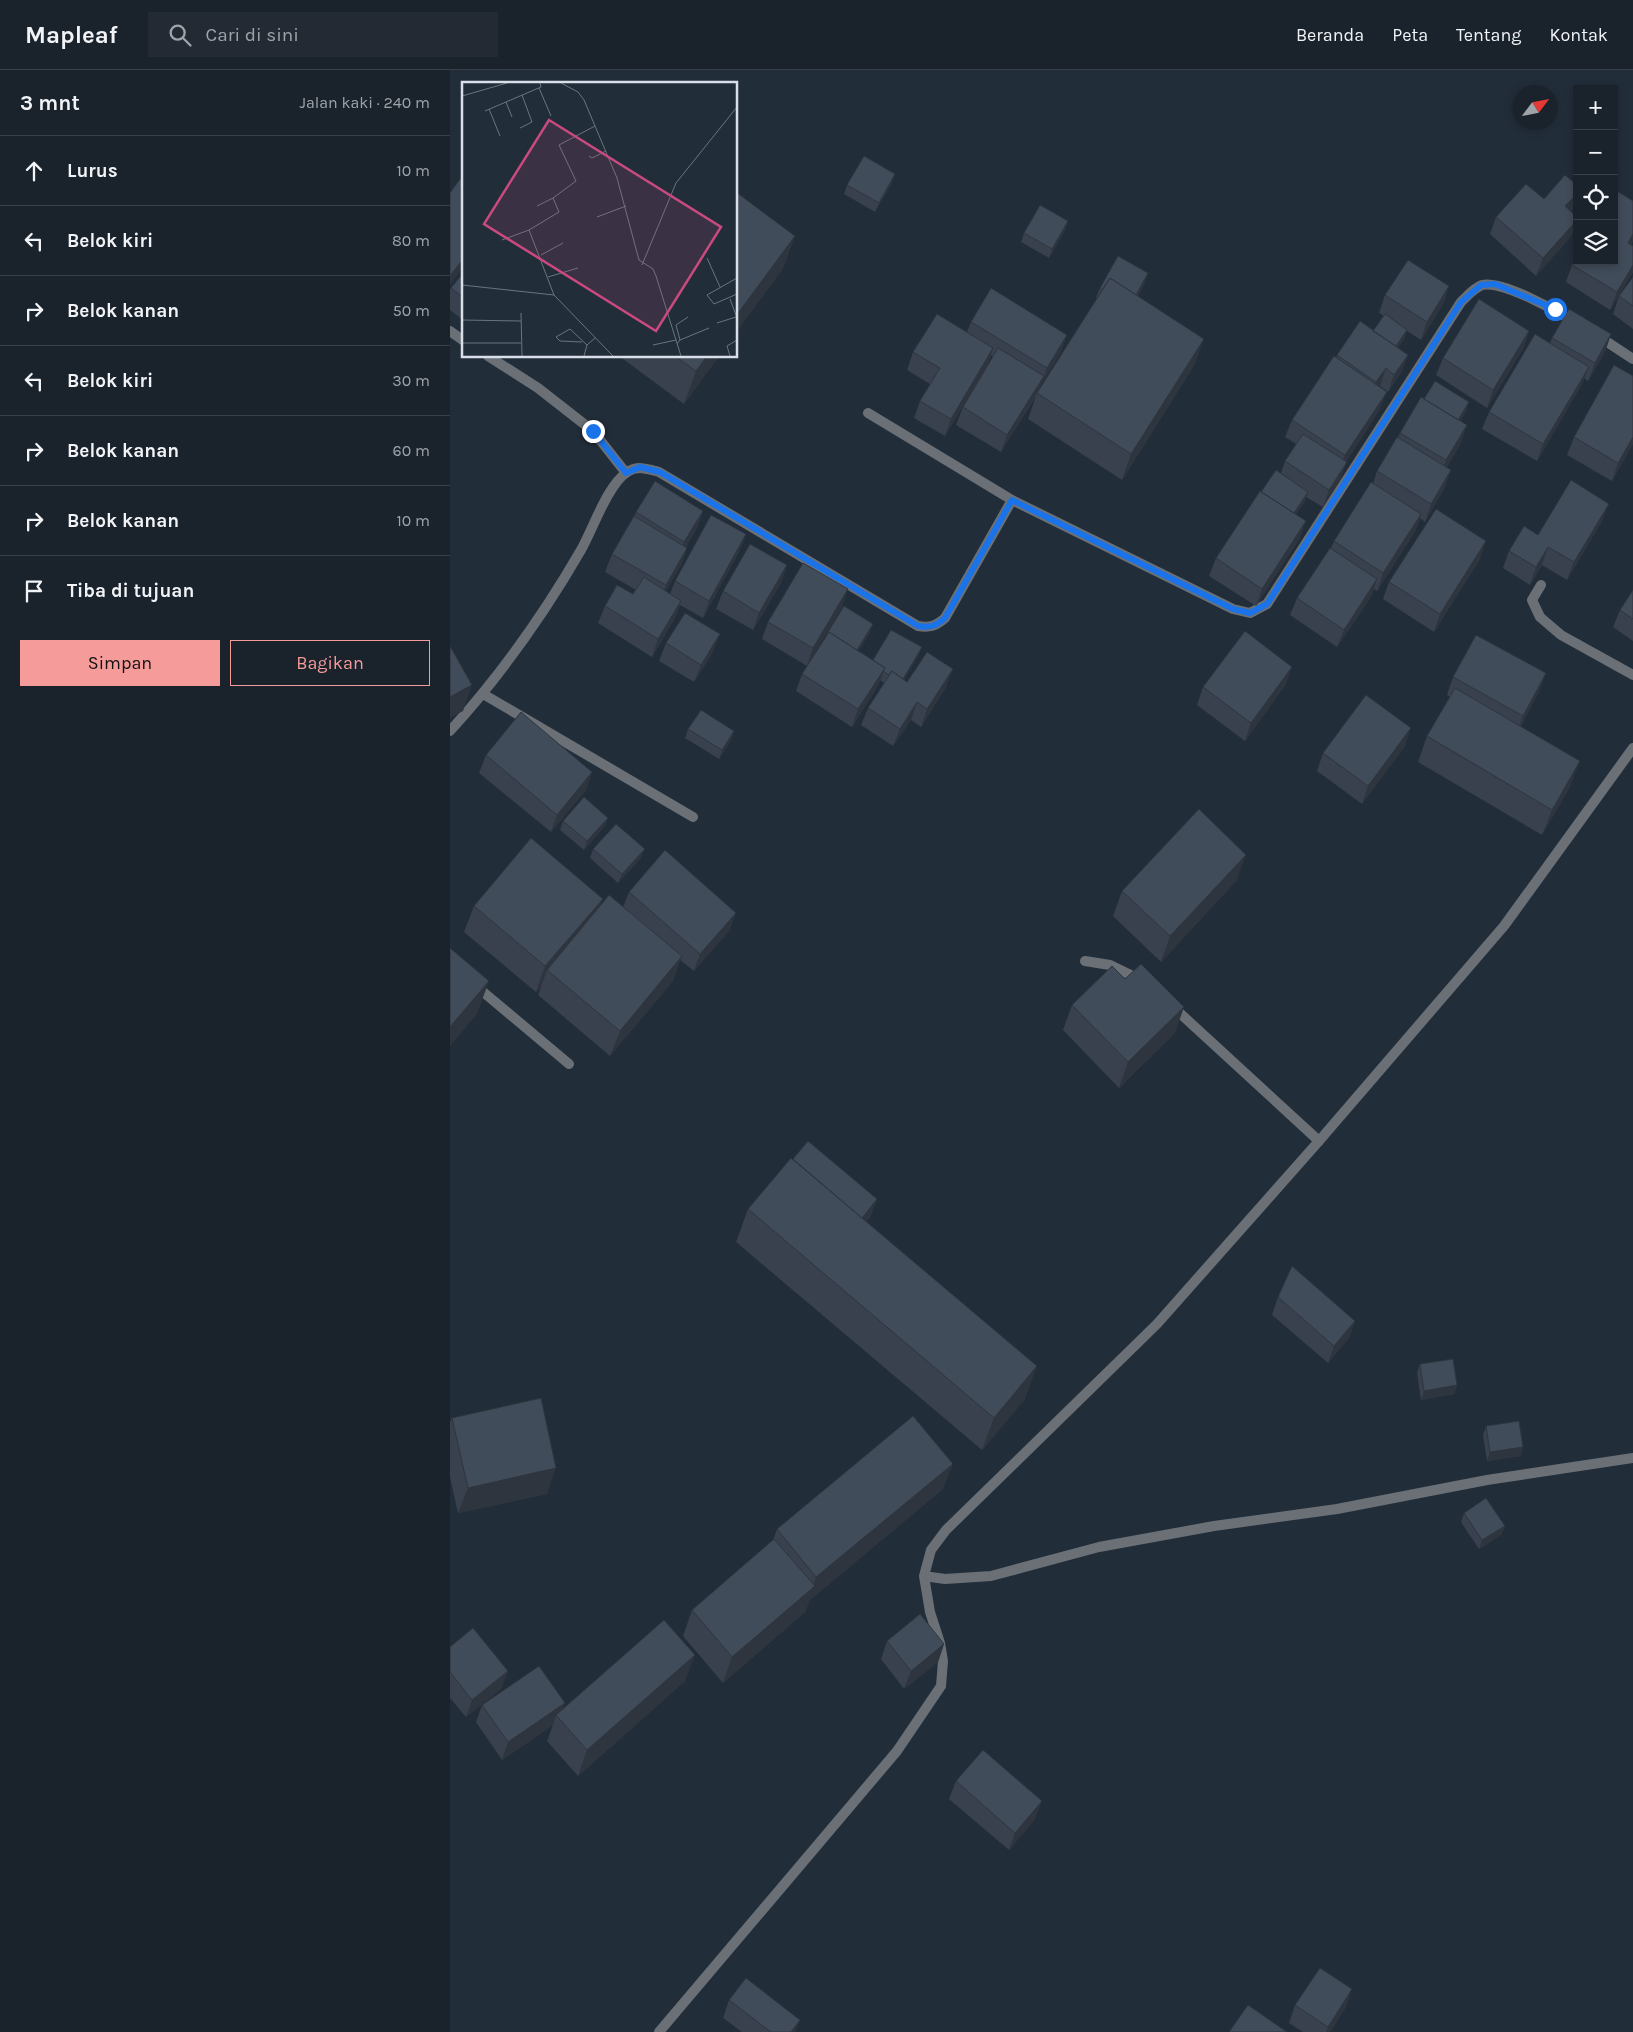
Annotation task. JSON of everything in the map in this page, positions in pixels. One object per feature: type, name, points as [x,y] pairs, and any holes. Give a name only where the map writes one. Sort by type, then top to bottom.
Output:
[{"type":"street","points":[[868,414],[1012,500],[1233,609],[1250,613],[1267,604],[1461,302],[1481,285],[1495,284],[1555,309],[1633,359]]},
{"type":"street","points":[[450,331],[462,339]]},
{"type":"street","points":[[491,358],[538,388],[593,431],[626,473]]},
{"type":"street","points":[[450,731],[483,694],[521,643],[581,550],[609,493],[626,473],[640,467],[660,472],[918,626],[928,628],[937,625],[945,618],[1012,500]]},
{"type":"street","points":[[1541,585],[1532,600],[1540,617],[1561,635],[1633,675]]},
{"type":"street","points":[[483,694],[693,817]]},
{"type":"street","points":[[660,2032],[897,1752],[941,1686],[943,1661],[940,1643],[930,1612],[924,1576],[931,1550],[946,1530],[1157,1324],[1320,1142],[1504,926],[1633,748]]},
{"type":"street","points":[[1084,961],[1110,964],[1142,980],[1149,986]]},
{"type":"street","points":[[465,977],[569,1064]]},
{"type":"street","points":[[1162,997],[1320,1142]]},
{"type":"street","points":[[924,1576],[945,1579],[991,1576],[1099,1547],[1214,1526],[1337,1509],[1487,1480],[1633,1458]]},
{"type":"building","points":[[864,156],[895,174],[879,203],[847,185]]},
{"type":"building","points":[[1565,175],[1573,182],[1573,198],[1565,206],[1573,213],[1573,224],[1543,258],[1496,217],[1526,184],[1544,199]]},
{"type":"building","points":[[460,179],[462,180],[462,261],[450,276],[450,193]]},
{"type":"building","points":[[1618,192],[1633,201],[1633,234],[1628,243],[1633,246],[1633,265],[1617,292],[1572,265],[1573,263],[1573,265],[1618,265]]},
{"type":"building","points":[[738,193],[795,236],[738,313]]},
{"type":"building","points":[[1040,205],[1068,221],[1052,249],[1024,233]]},
{"type":"building","points":[[1118,256],[1148,273],[1136,295],[1110,278],[1102,290],[1100,288]]},
{"type":"building","points":[[1408,260],[1449,286],[1427,322],[1385,295]]},
{"type":"building","points":[[462,274],[462,296],[451,288]]},
{"type":"building","points":[[1633,277],[1633,306],[1619,296]]},
{"type":"building","points":[[1110,278],[1204,339],[1131,454],[1037,393]]},
{"type":"building","points":[[991,288],[1067,335],[1047,368],[971,322]]},
{"type":"building","points":[[1479,299],[1529,331],[1493,390],[1443,358]]},
{"type":"building","points":[[1569,309],[1611,334],[1595,363],[1552,338]]},
{"type":"building","points":[[937,314],[993,348],[951,419],[920,401],[940,368],[913,352]]},
{"type":"building","points":[[1385,314],[1407,330],[1396,346],[1373,331]]},
{"type":"building","points":[[1360,321],[1408,355],[1394,375],[1386,368],[1376,382],[1337,355]]},
{"type":"building","points":[[1535,334],[1589,367],[1543,444],[1489,412]]},
{"type":"building","points":[[998,348],[1044,376],[1007,435],[963,407]]},
{"type":"building","points":[[1334,356],[1387,392],[1345,455],[1292,420]]},
{"type":"building","points":[[678,358],[706,358],[696,371]]},
{"type":"building","points":[[1614,365],[1633,376],[1633,437],[1618,463],[1574,437]]},
{"type":"building","points":[[1435,381],[1469,402],[1458,420],[1424,399]]},
{"type":"building","points":[[1421,397],[1467,425],[1446,460],[1400,433]]},
{"type":"building","points":[[1303,434],[1347,462],[1329,490],[1285,461]]},
{"type":"building","points":[[1397,437],[1451,470],[1431,504],[1377,471]]},
{"type":"building","points":[[1276,470],[1308,492],[1294,513],[1261,492]]},
{"type":"building","points":[[1571,480],[1609,504],[1574,562],[1548,547],[1536,567],[1509,551],[1524,526],[1538,535]]},
{"type":"building","points":[[655,481],[703,511],[684,542],[636,512]]},
{"type":"building","points":[[1371,482],[1421,514],[1383,573],[1334,541]]},
{"type":"building","points":[[1260,491],[1306,521],[1262,589],[1216,558]]},
{"type":"building","points":[[1436,509],[1486,541],[1440,614],[1389,582]]},
{"type":"building","points":[[711,515],[746,534],[709,601],[675,581]]},
{"type":"building","points":[[634,516],[687,548],[666,585],[612,554]]},
{"type":"building","points":[[750,544],[787,565],[759,613],[723,591]]},
{"type":"building","points":[[1330,548],[1377,579],[1344,630],[1297,598]]},
{"type":"building","points":[[803,563],[848,589],[813,648],[768,622]]},
{"type":"building","points":[[644,577],[681,601],[658,639],[605,606],[617,585],[633,594]]},
{"type":"building","points":[[1633,590],[1633,619],[1620,610]]},
{"type":"building","points":[[844,606],[873,624],[857,650],[829,632],[826,635]]},
{"type":"building","points":[[685,613],[720,634],[701,665],[666,643]]},
{"type":"building","points":[[891,630],[922,647],[903,679],[892,671],[889,675],[883,671],[885,668],[873,660]]},
{"type":"building","points":[[1245,631],[1292,667],[1251,723],[1203,687]]},
{"type":"building","points":[[829,632],[885,668],[858,709],[802,674]]},
{"type":"building","points":[[1476,635],[1546,673],[1523,716],[1453,677]]},
{"type":"building","points":[[450,646],[472,685],[450,697]]},
{"type":"building","points":[[927,652],[953,669],[927,709],[917,702],[900,729],[868,708],[892,671],[907,682]]},
{"type":"building","points":[[1455,688],[1580,761],[1552,810],[1427,736]]},
{"type":"building","points":[[1366,695],[1411,728],[1368,786],[1323,753]]},
{"type":"building","points":[[701,710],[734,731],[722,750],[688,729]]},
{"type":"building","points":[[521,712],[592,772],[557,815],[486,755]]},
{"type":"building","points":[[584,797],[608,818],[587,841],[563,821]]},
{"type":"building","points":[[1199,809],[1246,855],[1170,936],[1122,891]]},
{"type":"building","points":[[616,824],[645,849],[622,874],[593,849]]},
{"type":"building","points":[[531,838],[603,899],[545,966],[474,906]]},
{"type":"building","points":[[665,850],[736,913],[700,954],[629,892]]},
{"type":"building","points":[[609,895],[682,956],[620,1031],[547,970]]},
{"type":"building","points":[[450,948],[489,981],[450,1027]]},
{"type":"building","points":[[1141,964],[1184,1007],[1128,1062],[1072,1005],[1112,966],[1125,979]]},
{"type":"building","points":[[808,1141],[877,1199],[862,1218],[793,1159]]},
{"type":"building","points":[[791,1158],[1037,1366],[994,1418],[748,1209]]},
{"type":"building","points":[[1292,1266],[1355,1321],[1334,1346],[1278,1297]]},
{"type":"building","points":[[1453,1359],[1457,1385],[1424,1391],[1420,1364]]},
{"type":"building","points":[[541,1398],[556,1468],[468,1488],[452,1418]]},
{"type":"building","points":[[913,1416],[953,1464],[816,1577],[777,1529]]},
{"type":"building","points":[[1519,1421],[1523,1447],[1490,1452],[1486,1426]]},
{"type":"building","points":[[1486,1498],[1505,1526],[1482,1540],[1464,1513]]},
{"type":"building","points":[[774,1539],[815,1586],[732,1657],[692,1610]]},
{"type":"building","points":[[920,1614],[944,1644],[911,1671],[887,1641]]},
{"type":"building","points":[[664,1620],[695,1655],[587,1750],[556,1715]]},
{"type":"building","points":[[473,1628],[508,1671],[472,1700],[450,1672],[450,1647]]},
{"type":"building","points":[[539,1666],[565,1703],[508,1742],[482,1705]]},
{"type":"building","points":[[983,1750],[1042,1801],[1015,1833],[956,1781]]},
{"type":"building","points":[[1320,1968],[1352,1989],[1328,2027],[1295,2005]]},
{"type":"building","points":[[746,1978],[800,2020],[791,2032],[771,2032],[729,2000]]},
{"type":"building","points":[[1248,2005],[1287,2032],[1229,2032]]},
{"type":"route","points":[[593,431],[626,473],[640,467],[660,472],[918,626],[928,628],[937,625],[945,618],[1012,500],[1233,609],[1250,613],[1267,604],[1461,302],[1470,292],[1481,285],[1495,284],[1555,309]]}]
